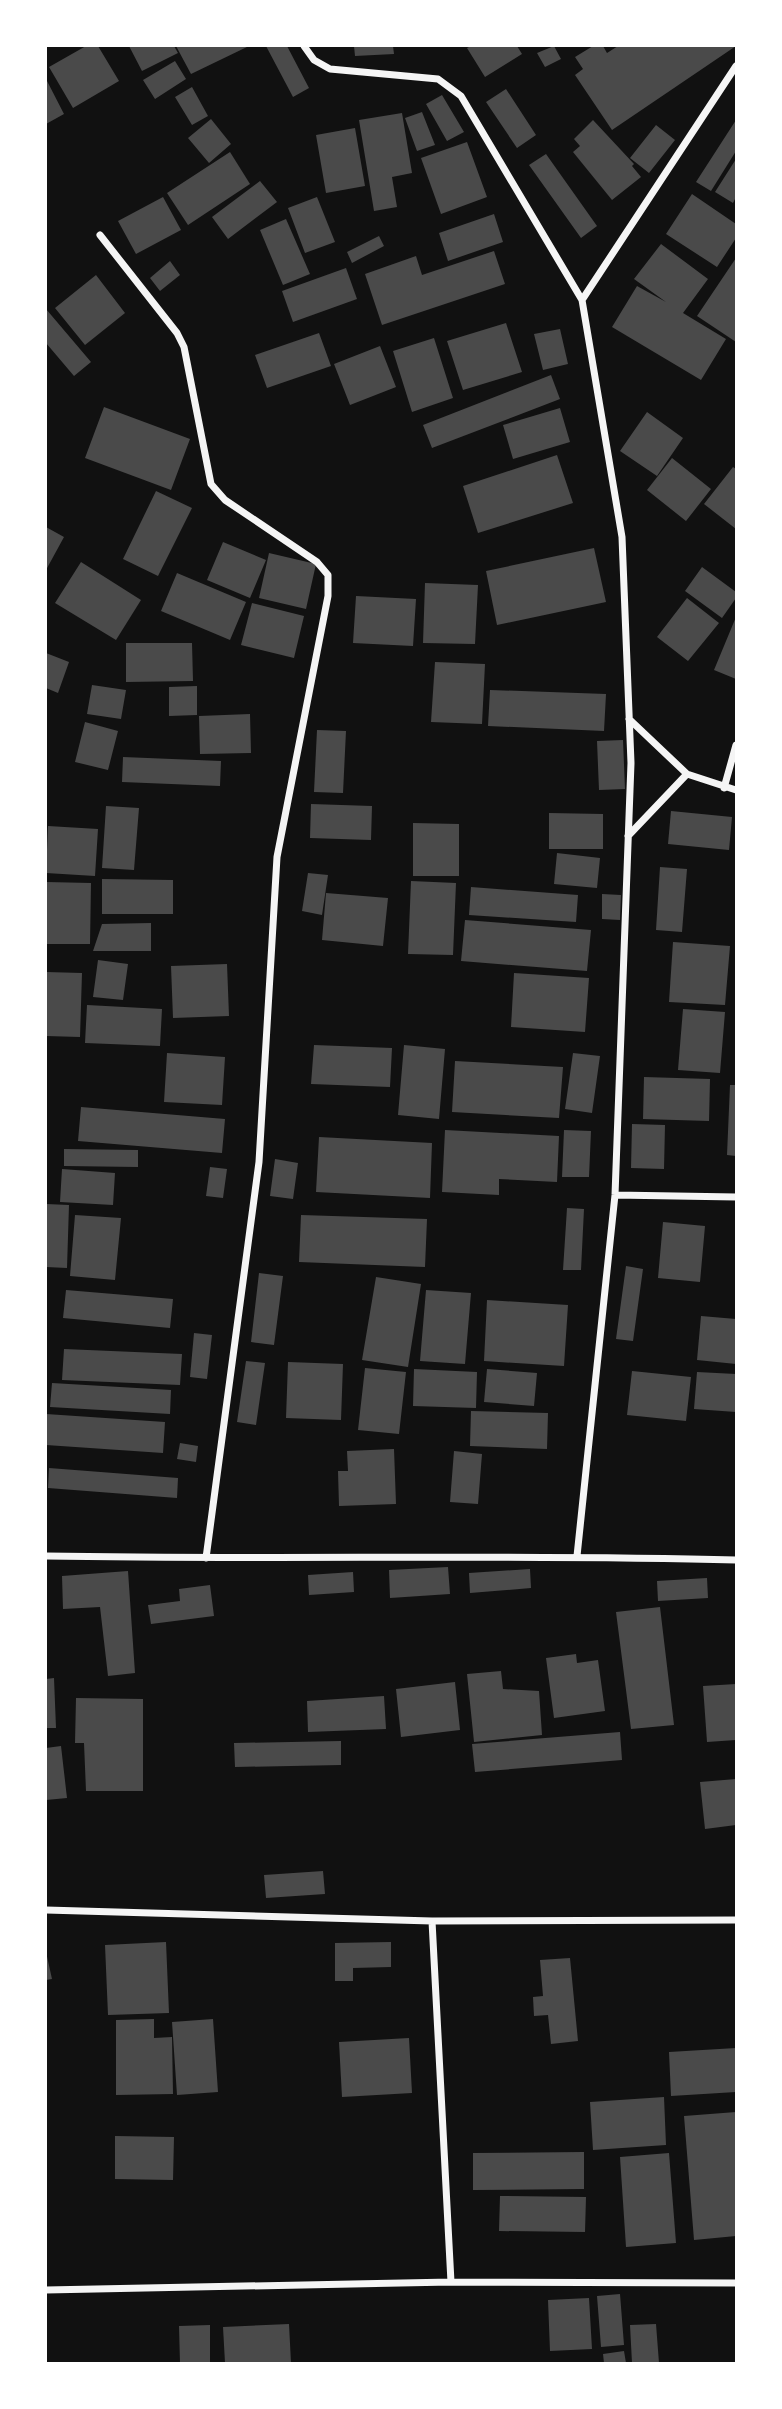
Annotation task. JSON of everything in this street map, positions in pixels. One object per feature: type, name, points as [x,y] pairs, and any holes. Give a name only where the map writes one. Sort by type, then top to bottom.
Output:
[{"type":"street","points":[[304,46],[314,60],[330,69],[438,79],[451,86],[461,96],[582,300],[622,537],[629,719],[628,836],[615,1195],[577,1556]]},
{"type":"street","points":[[582,300],[737,66]]},
{"type":"street","points":[[100,235],[177,333],[184,347],[211,484],[225,500],[317,562],[328,575],[328,596],[277,857],[259,1162],[206,1558]]},
{"type":"street","points":[[629,719],[687,774],[723,788],[737,790]]},
{"type":"street","points":[[723,788],[737,744]]},
{"type":"street","points":[[628,836],[687,774]]},
{"type":"street","points":[[615,1195],[737,1197]]},
{"type":"street","points":[[46,1556],[577,1556],[737,1560]]},
{"type":"street","points":[[46,1910],[432,1921],[737,1920]]},
{"type":"street","points":[[432,1921],[451,2282]]},
{"type":"street","points":[[46,2290],[451,2282],[737,2283]]},
{"type":"building","points":[[86,46],[98,46],[119,81],[73,108],[49,67]]},
{"type":"building","points":[[129,46],[174,46],[178,53],[142,71]]},
{"type":"building","points":[[176,46],[249,46],[191,74]]},
{"type":"building","points":[[266,46],[287,46],[309,88],[293,97]]},
{"type":"building","points":[[354,46],[393,46],[394,54],[355,56]]},
{"type":"building","points":[[517,46],[522,54],[485,77],[467,48]]},
{"type":"building","points":[[554,46],[561,59],[545,67],[537,53]]},
{"type":"building","points":[[593,46],[603,46],[607,53],[618,46],[736,46],[612,130],[575,75],[583,69],[575,57]]},
{"type":"building","points":[[175,61],[186,79],[155,99],[143,80]]},
{"type":"building","points":[[46,79],[64,114],[46,124]]},
{"type":"building","points":[[192,87],[208,116],[192,125],[175,97]]},
{"type":"building","points":[[506,89],[536,135],[517,148],[486,102]]},
{"type":"building","points":[[442,95],[464,132],[447,141],[426,104]]},
{"type":"building","points":[[422,112],[435,145],[417,151],[405,118]]},
{"type":"building","points":[[402,113],[412,173],[392,177],[397,207],[374,211],[359,120]]},
{"type":"building","points":[[211,119],[231,144],[209,163],[188,138]]},
{"type":"building","points":[[593,120],[634,164],[632,166],[641,177],[612,200],[573,152],[580,146],[574,139]]},
{"type":"building","points":[[736,120],[736,151],[711,191],[696,182]]},
{"type":"building","points":[[656,125],[675,140],[649,173],[630,158]]},
{"type":"building","points":[[355,128],[365,186],[326,193],[316,135]]},
{"type":"building","points":[[467,142],[487,197],[441,214],[421,158]]},
{"type":"building","points":[[230,152],[250,184],[188,225],[167,193]]},
{"type":"building","points":[[546,154],[597,226],[581,238],[529,165]]},
{"type":"building","points":[[736,159],[736,197],[733,203],[715,192]]},
{"type":"building","points":[[260,181],[277,202],[228,239],[212,217]]},
{"type":"building","points":[[692,194],[736,224],[736,238],[717,267],[666,234]]},
{"type":"building","points":[[163,197],[181,230],[136,254],[118,221]]},
{"type":"building","points":[[317,197],[335,242],[305,253],[288,208]]},
{"type":"building","points":[[494,214],[503,242],[448,261],[439,233]]},
{"type":"building","points":[[286,219],[310,274],[283,285],[260,230]]},
{"type":"building","points":[[379,236],[384,246],[352,263],[347,252]]},
{"type":"building","points":[[661,244],[708,279],[683,313],[726,339],[701,380],[612,327],[637,286],[666,302],[634,279]]},
{"type":"building","points":[[494,251],[505,284],[382,325],[365,274],[416,256],[422,275]]},
{"type":"building","points":[[736,258],[736,342],[697,316]]},
{"type":"building","points":[[170,261],[180,275],[160,291],[150,278]]},
{"type":"building","points":[[346,268],[357,299],[293,322],[282,291]]},
{"type":"building","points":[[96,275],[125,313],[85,345],[55,308]]},
{"type":"building","points":[[46,309],[91,362],[74,376],[46,343]]},
{"type":"building","points":[[506,323],[522,372],[463,390],[447,341]]},
{"type":"building","points":[[560,329],[568,364],[543,370],[534,334]]},
{"type":"building","points":[[319,333],[331,366],[267,388],[255,355]]},
{"type":"building","points":[[434,338],[453,398],[412,412],[393,351]]},
{"type":"building","points":[[380,346],[396,387],[350,405],[334,364]]},
{"type":"building","points":[[551,375],[560,399],[432,448],[423,425]]},
{"type":"building","points":[[104,407],[190,439],[171,490],[85,458]]},
{"type":"building","points":[[560,408],[570,442],[513,459],[503,425]]},
{"type":"building","points":[[647,412],[683,438],[657,476],[620,451]]},
{"type":"building","points":[[557,455],[573,503],[478,533],[463,486]]},
{"type":"building","points":[[672,458],[711,489],[686,521],[647,490]]},
{"type":"building","points":[[733,467],[736,469],[736,529],[704,504]]},
{"type":"building","points":[[156,491],[192,508],[158,576],[123,559]]},
{"type":"building","points":[[46,527],[64,537],[46,570]]},
{"type":"building","points":[[223,542],[266,560],[250,598],[207,580]]},
{"type":"building","points":[[594,548],[606,602],[497,625],[486,571]]},
{"type":"building","points":[[269,553],[316,564],[306,609],[259,598]]},
{"type":"building","points":[[81,562],[141,600],[116,640],[55,603]]},
{"type":"building","points":[[702,567],[736,592],[736,598],[722,618],[685,591]]},
{"type":"building","points":[[177,573],[246,602],[230,640],[161,611]]},
{"type":"building","points":[[425,583],[478,585],[475,644],[423,643]]},
{"type":"building","points":[[356,596],[416,599],[413,646],[353,643]]},
{"type":"building","points":[[687,598],[719,623],[688,661],[657,637]]},
{"type":"building","points":[[252,603],[304,616],[294,658],[241,645]]},
{"type":"building","points":[[736,617],[736,679],[714,670]]},
{"type":"building","points":[[126,643],[192,643],[193,681],[126,682]]},
{"type":"building","points":[[46,653],[69,662],[58,693],[46,688]]},
{"type":"building","points":[[435,662],[485,664],[482,724],[431,722]]},
{"type":"building","points":[[92,685],[126,690],[121,719],[87,714]]},
{"type":"building","points":[[197,686],[197,715],[169,716],[169,687]]},
{"type":"building","points":[[490,690],[606,694],[604,731],[488,726]]},
{"type":"building","points":[[250,714],[251,753],[200,754],[199,716]]},
{"type":"building","points":[[85,722],[118,731],[108,770],[75,762]]},
{"type":"building","points":[[317,730],[346,731],[343,793],[314,792]]},
{"type":"building","points":[[623,740],[625,789],[599,790],[597,741]]},
{"type":"building","points":[[123,757],[221,761],[220,786],[122,782]]},
{"type":"building","points":[[311,804],[372,806],[371,840],[310,838]]},
{"type":"building","points":[[106,806],[139,808],[134,870],[102,868]]},
{"type":"building","points":[[671,811],[732,817],[729,850],[668,844]]},
{"type":"building","points":[[549,813],[603,814],[603,849],[549,849]]},
{"type":"building","points":[[413,823],[459,824],[459,876],[413,876]]},
{"type":"building","points":[[48,826],[98,829],[95,876],[46,873]]},
{"type":"building","points":[[557,853],[600,858],[597,888],[554,884]]},
{"type":"building","points":[[660,867],[687,869],[682,932],[656,930]]},
{"type":"building","points":[[308,873],[328,875],[322,915],[302,911]]},
{"type":"building","points":[[102,879],[173,880],[173,914],[102,914]]},
{"type":"building","points":[[411,881],[456,883],[453,955],[408,954]]},
{"type":"building","points":[[46,882],[91,883],[90,944],[46,944]]},
{"type":"building","points":[[471,887],[578,895],[576,922],[469,915]]},
{"type":"building","points":[[326,893],[388,898],[383,946],[322,940]]},
{"type":"building","points":[[602,894],[621,895],[620,920],[602,919]]},
{"type":"building","points":[[465,920],[591,930],[587,971],[461,961]]},
{"type":"building","points":[[151,923],[151,951],[93,951],[102,924]]},
{"type":"building","points":[[673,942],[730,946],[725,1005],[669,1002]]},
{"type":"building","points":[[98,960],[128,964],[123,1000],[93,997]]},
{"type":"building","points":[[227,964],[229,1016],[173,1018],[171,966]]},
{"type":"building","points":[[46,972],[82,973],[80,1037],[46,1036]]},
{"type":"building","points":[[514,973],[589,978],[585,1032],[511,1027]]},
{"type":"building","points":[[87,1005],[162,1009],[160,1046],[85,1043]]},
{"type":"building","points":[[683,1009],[725,1012],[720,1073],[678,1070]]},
{"type":"building","points":[[314,1045],[392,1048],[390,1087],[311,1084]]},
{"type":"building","points":[[404,1045],[445,1049],[439,1119],[398,1115]]},
{"type":"building","points":[[167,1053],[225,1057],[222,1105],[164,1102]]},
{"type":"building","points":[[573,1053],[600,1056],[592,1113],[565,1109]]},
{"type":"building","points":[[455,1061],[563,1067],[559,1118],[452,1112]]},
{"type":"building","points":[[644,1077],[710,1079],[709,1121],[643,1119]]},
{"type":"building","points":[[730,1085],[736,1085],[736,1156],[727,1155]]},
{"type":"building","points":[[81,1107],[225,1119],[222,1153],[78,1141]]},
{"type":"building","points":[[632,1124],[665,1125],[664,1169],[631,1168]]},
{"type":"building","points":[[445,1130],[559,1136],[557,1182],[499,1179],[499,1195],[442,1192]]},
{"type":"building","points":[[564,1130],[591,1131],[589,1177],[562,1177]]},
{"type":"building","points":[[319,1137],[432,1143],[430,1198],[316,1192]]},
{"type":"building","points":[[64,1149],[138,1150],[138,1167],[64,1166]]},
{"type":"building","points":[[275,1159],[298,1163],[293,1199],[270,1196]]},
{"type":"building","points":[[210,1167],[227,1169],[223,1198],[206,1196]]},
{"type":"building","points":[[62,1169],[115,1173],[113,1205],[60,1202]]},
{"type":"building","points":[[46,1204],[69,1205],[67,1268],[46,1267]]},
{"type":"building","points":[[567,1208],[584,1209],[581,1270],[563,1270]]},
{"type":"building","points":[[75,1215],[121,1218],[115,1280],[70,1276]]},
{"type":"building","points":[[301,1215],[427,1219],[425,1267],[299,1262]]},
{"type":"building","points":[[663,1222],[705,1226],[700,1282],[658,1278]]},
{"type":"building","points":[[626,1266],[643,1269],[633,1341],[616,1339]]},
{"type":"building","points":[[259,1273],[283,1276],[274,1345],[251,1342]]},
{"type":"building","points":[[376,1277],[421,1284],[408,1367],[362,1360]]},
{"type":"building","points":[[66,1290],[173,1299],[170,1328],[63,1318]]},
{"type":"building","points":[[426,1290],[471,1293],[465,1364],[420,1361]]},
{"type":"building","points":[[487,1300],[568,1305],[564,1366],[484,1361]]},
{"type":"building","points":[[701,1316],[736,1319],[736,1364],[697,1360]]},
{"type":"building","points":[[194,1333],[212,1335],[207,1379],[190,1377]]},
{"type":"building","points":[[64,1349],[182,1354],[180,1385],[62,1380]]},
{"type":"building","points":[[246,1361],[265,1363],[256,1425],[237,1422]]},
{"type":"building","points":[[288,1362],[343,1364],[341,1420],[286,1418]]},
{"type":"building","points":[[365,1368],[406,1372],[399,1434],[358,1430]]},
{"type":"building","points":[[414,1369],[477,1372],[476,1408],[413,1406]]},
{"type":"building","points":[[487,1369],[537,1373],[534,1406],[484,1402]]},
{"type":"building","points":[[632,1371],[691,1377],[686,1421],[627,1415]]},
{"type":"building","points":[[697,1372],[736,1374],[736,1412],[694,1409]]},
{"type":"building","points":[[52,1383],[171,1390],[170,1414],[50,1407]]},
{"type":"building","points":[[471,1411],[548,1413],[547,1449],[470,1446]]},
{"type":"building","points":[[46,1414],[165,1422],[163,1453],[46,1445]]},
{"type":"building","points":[[180,1443],[198,1446],[196,1462],[177,1459]]},
{"type":"building","points":[[394,1449],[396,1504],[339,1506],[338,1471],[348,1471],[347,1451]]},
{"type":"building","points":[[454,1451],[482,1454],[478,1504],[450,1502]]},
{"type":"building","points":[[49,1468],[178,1478],[177,1498],[48,1488]]},
{"type":"building","points":[[448,1567],[450,1594],[390,1598],[389,1570]]},
{"type":"building","points":[[530,1569],[531,1588],[470,1593],[469,1573]]},
{"type":"building","points":[[128,1571],[135,1673],[108,1676],[100,1607],[63,1609],[62,1576]]},
{"type":"building","points":[[353,1572],[354,1592],[309,1595],[308,1575]]},
{"type":"building","points":[[707,1578],[708,1598],[658,1601],[657,1581]]},
{"type":"building","points":[[210,1585],[214,1616],[151,1624],[148,1605],[180,1601],[179,1589]]},
{"type":"building","points":[[660,1607],[674,1725],[631,1729],[616,1612]]},
{"type":"building","points":[[576,1654],[577,1663],[598,1660],[605,1711],[554,1718],[546,1658]]},
{"type":"building","points":[[501,1671],[503,1689],[539,1691],[542,1735],[474,1742],[467,1674]]},
{"type":"building","points":[[54,1678],[56,1728],[46,1728],[46,1679]]},
{"type":"building","points":[[455,1682],[460,1730],[401,1737],[396,1689]]},
{"type":"building","points":[[736,1684],[736,1740],[707,1742],[703,1686]]},
{"type":"building","points":[[384,1696],[386,1729],[308,1732],[307,1701]]},
{"type":"building","points":[[76,1698],[143,1699],[143,1791],[86,1791],[84,1743],[75,1743]]},
{"type":"building","points":[[620,1732],[622,1760],[475,1772],[472,1744]]},
{"type":"building","points":[[341,1741],[341,1765],[235,1767],[234,1743]]},
{"type":"building","points":[[61,1746],[67,1798],[46,1800],[46,1748]]},
{"type":"building","points":[[736,1779],[736,1825],[705,1829],[700,1782]]},
{"type":"building","points":[[323,1871],[325,1894],[266,1898],[264,1875]]},
{"type":"building","points":[[166,1942],[169,2013],[108,2015],[105,1945]]},
{"type":"building","points":[[391,1942],[391,1967],[353,1968],[353,1981],[335,1981],[335,1943]]},
{"type":"building","points":[[46,1952],[52,1979],[46,1980]]},
{"type":"building","points":[[570,1958],[578,2041],[551,2044],[548,2015],[534,2016],[533,1997],[543,1996],[540,1960]]},
{"type":"building","points":[[154,2019],[154,2038],[172,2037],[173,2094],[116,2095],[116,2020]]},
{"type":"building","points":[[213,2019],[218,2092],[177,2095],[172,2022]]},
{"type":"building","points":[[409,2038],[412,2093],[342,2097],[339,2042]]},
{"type":"building","points":[[736,2048],[736,2092],[671,2096],[669,2052]]},
{"type":"building","points":[[664,2097],[666,2145],[593,2150],[590,2102]]},
{"type":"building","points":[[736,2112],[736,2236],[694,2240],[684,2116]]},
{"type":"building","points":[[115,2136],[174,2137],[173,2180],[115,2179]]},
{"type":"building","points":[[584,2152],[584,2189],[473,2190],[473,2153]]},
{"type":"building","points":[[669,2153],[676,2243],[626,2247],[620,2157]]},
{"type":"building","points":[[500,2196],[586,2197],[585,2232],[499,2231]]},
{"type":"building","points":[[620,2294],[624,2345],[601,2347],[597,2296]]},
{"type":"building","points":[[589,2298],[592,2349],[550,2351],[548,2300]]},
{"type":"building","points":[[289,2324],[291,2363],[225,2363],[223,2327]]},
{"type":"building","points":[[656,2324],[659,2363],[632,2363],[630,2325]]},
{"type":"building","points":[[210,2325],[210,2363],[180,2363],[179,2326]]},
{"type":"building","points":[[624,2351],[626,2363],[604,2363],[603,2354]]}]
